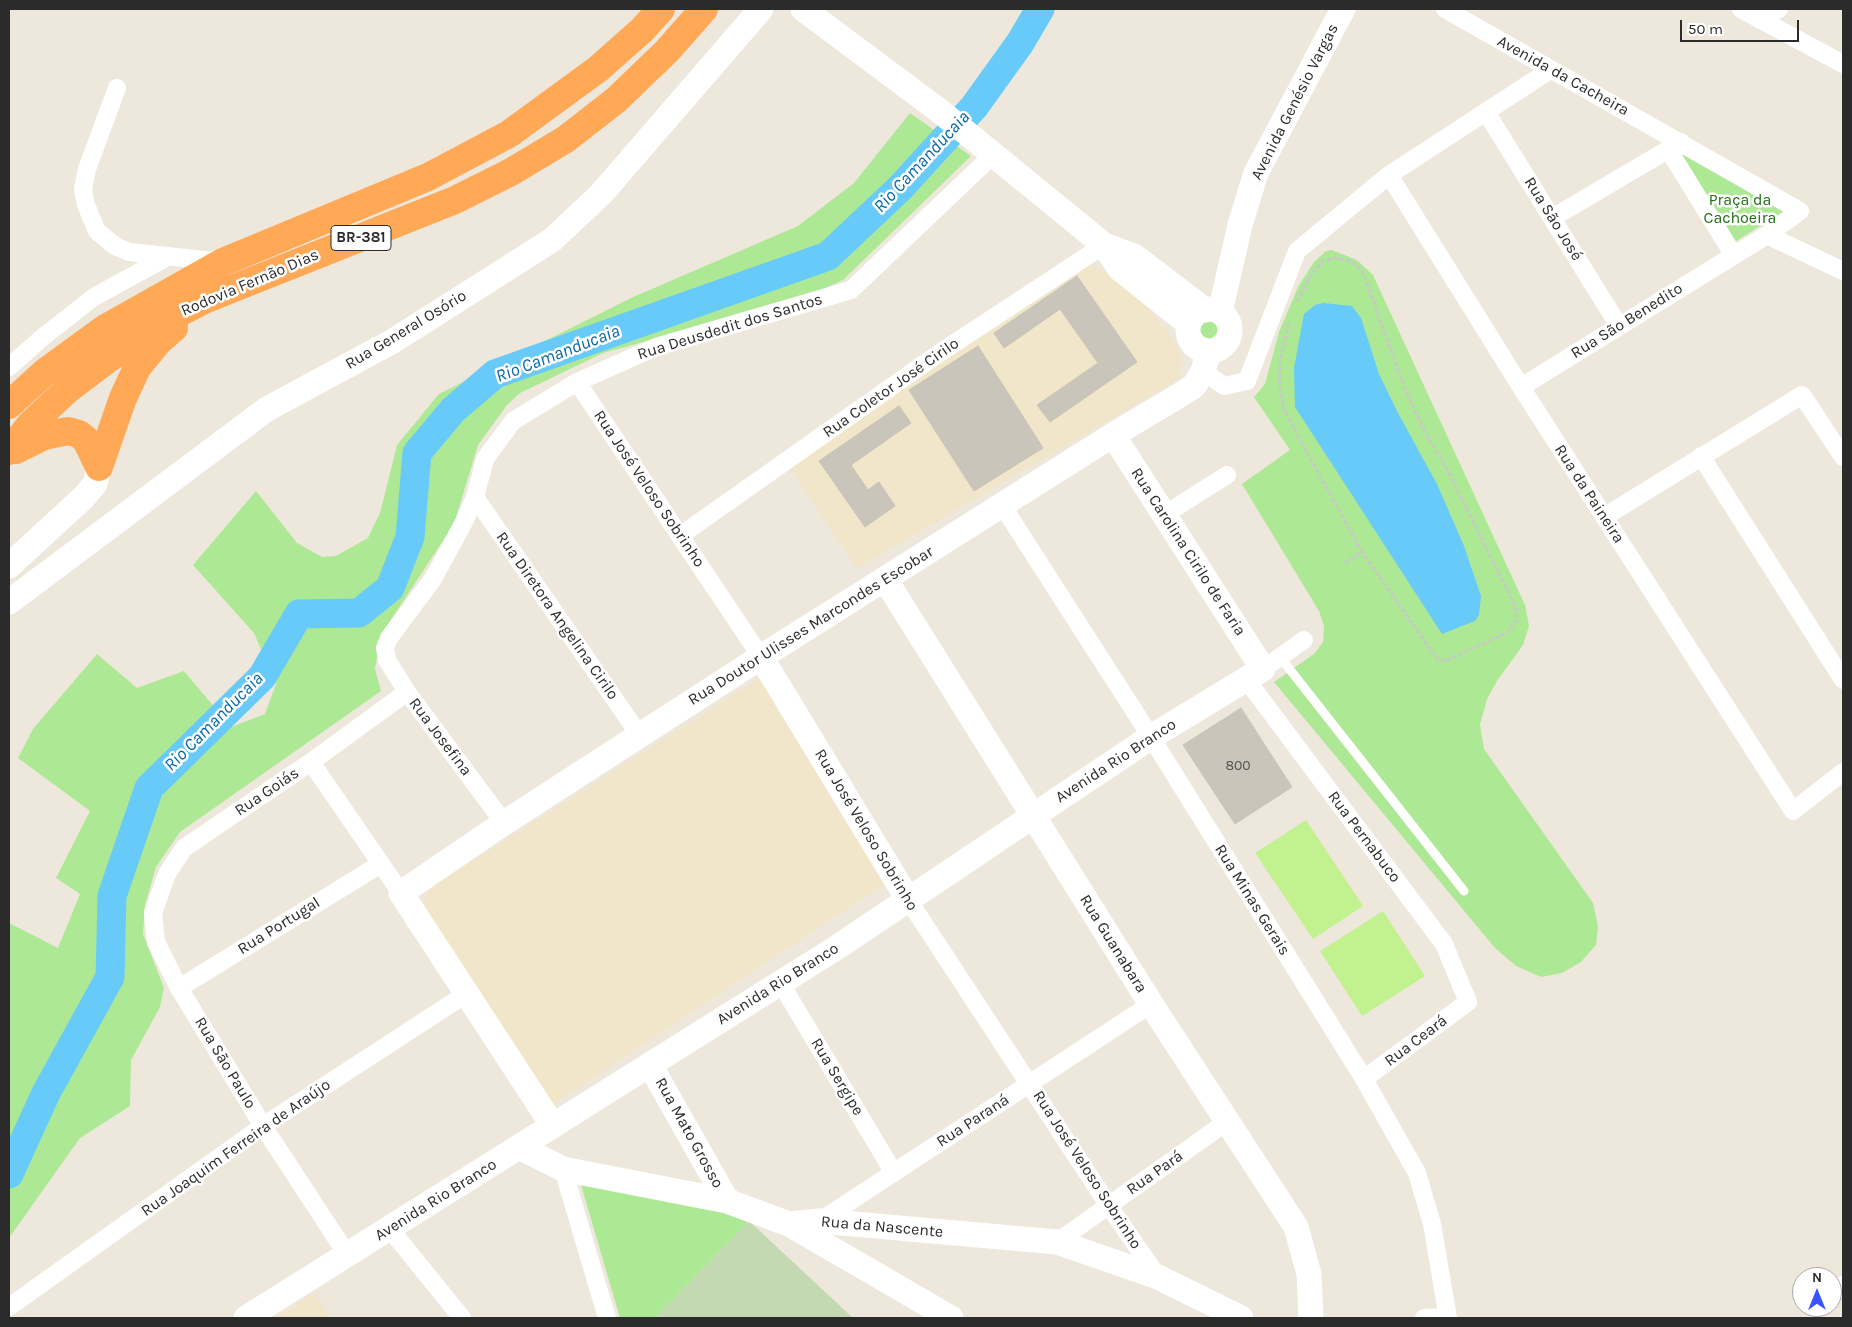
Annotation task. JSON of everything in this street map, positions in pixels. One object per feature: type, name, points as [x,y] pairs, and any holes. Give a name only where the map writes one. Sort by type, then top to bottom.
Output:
[{"type":"highway","name":"Rodovia Fernão Dias","points":[[9,403],[45,372],[104,329],[224,262],[428,177],[509,134],[598,69],[642,30],[661,9]]},
{"type":"highway","name":"Rodovia Fernão Dias","points":[[9,452],[30,425],[67,390],[158,325],[204,300],[455,200],[511,172],[566,139],[616,100],[668,51],[704,9]]},
{"type":"highway","points":[[99,467],[122,398],[137,368],[158,342],[204,300]]},
{"type":"highway","points":[[9,452],[44,436],[68,431],[79,434],[86,440],[99,467]]},
{"type":"street","name":"Rua General Osório","points":[[9,602],[267,409],[393,340],[552,240],[601,194],[761,9]]},
{"type":"street","points":[[803,9],[941,112],[1104,245],[1134,256],[1205,315],[1229,322],[1230,336],[1222,347],[1206,361]]},
{"type":"street","name":"Avenida Genésio Vargas","points":[[1205,315],[1240,225],[1256,173],[1342,9]]},
{"type":"street","name":"Avenida da Cacheira","points":[[1445,9],[1550,70],[1674,146]]},
{"type":"street","points":[[1742,9],[1843,64]]},
{"type":"street","points":[[1760,20],[1779,9]]},
{"type":"street","points":[[1205,315],[1191,341],[1202,350],[1206,361],[1224,386],[1247,381],[1298,251],[1389,174],[1550,70]]},
{"type":"street","points":[[117,88],[87,169],[84,189],[86,204],[97,231],[115,246],[129,252],[224,262]]},
{"type":"street","name":"Rua São José","points":[[1486,112],[1619,326]]},
{"type":"street","points":[[1552,218],[1674,146]]},
{"type":"street","points":[[1674,146],[1800,211],[1767,235],[1733,254],[1674,146]]},
{"type":"street","name":"Rua Deusdedit dos Santos","points":[[385,648],[389,638],[433,579],[464,522],[475,497],[485,459],[513,421],[577,382],[656,347],[851,290],[994,154]]},
{"type":"street","name":"Rua da Paineira","points":[[1389,174],[1521,387],[1793,810],[1843,772]]},
{"type":"street","points":[[1767,235],[1843,270]]},
{"type":"street","name":"Rua Coletor José Cirilo","points":[[681,536],[935,356],[1104,245]]},
{"type":"street","name":"Rua São Benedito","points":[[1521,387],[1733,254]]},
{"type":"street","points":[[9,367],[43,336],[94,297],[169,256]]},
{"type":"street","name":"Rua Doutor Ulisses Marcondes Escobar","points":[[401,893],[504,823],[761,658],[1112,435],[1185,392],[1194,386],[1206,361]]},
{"type":"street","name":"Rua José Veloso Sobrinho","points":[[577,382],[761,658],[909,901],[1109,1206],[1158,1277]]},
{"type":"street","points":[[1604,516],[1802,395],[1843,457]]},
{"type":"street","name":"Rua Carolina Cirilo de Faria","points":[[1112,435],[1263,668]]},
{"type":"street","points":[[1702,456],[1843,680]]},
{"type":"street","points":[[9,566],[84,497],[95,484],[99,467]]},
{"type":"street","points":[[1164,515],[1227,475]]},
{"type":"street","name":"Rua Diretora Angelina Cirilo","points":[[475,497],[640,736]]},
{"type":"street","name":"Rua Minas Gerais","points":[[1002,505],[1151,737],[1364,1079],[1418,1173],[1432,1224],[1448,1318]]},
{"type":"street","name":"Rua Guanabara","points":[[886,579],[1032,816],[1296,1227],[1309,1274],[1311,1318]]},
{"type":"street","name":"Avenida Rio Branco","points":[[246,1318],[390,1230],[909,901],[1151,737],[1263,668],[1304,640]]},
{"type":"street","name":"Rua Josefina","points":[[385,648],[388,660],[407,692],[504,823]]},
{"type":"street","name":"Rua Pernabuco","points":[[1263,668],[1444,944],[1468,1002]]},
{"type":"street","name":"Rua Goiás","points":[[153,913],[167,874],[184,848],[311,762],[407,692]]},
{"type":"street","points":[[311,762],[379,865],[401,893],[553,1126]]},
{"type":"street","name":"Rua Portugal","points":[[180,988],[379,865]]},
{"type":"street","name":"Rua São Paulo","points":[[153,913],[156,942],[180,988],[263,1126],[348,1256]]},
{"type":"street","name":"Rua Sergipe","points":[[780,982],[894,1173]]},
{"type":"street","name":"Rua Joaquim Ferreira de Araújo","points":[[9,1307],[263,1126],[466,994]]},
{"type":"street","name":"Rua Ceará","points":[[1364,1079],[1468,1002]]},
{"type":"street","name":"Rua Paraná","points":[[820,1221],[1151,1004]]},
{"type":"street","name":"Rua Mato Grosso","points":[[650,1064],[727,1201]]},
{"type":"street","name":"Rua Pará","points":[[1057,1242],[1228,1122]]},
{"type":"street","name":"Rua da Nascente","points":[[519,1147],[563,1169],[727,1201],[789,1224],[820,1221],[1057,1242],[1158,1277],[1241,1318]]},
{"type":"street","points":[[563,1169],[607,1318]]},
{"type":"street","points":[[789,1224],[951,1318]]},
{"type":"street","points":[[390,1230],[462,1318]]},
{"type":"street","points":[[1424,1318],[1448,1318]]},
{"type":"lane","points":[[1263,668],[1464,891]]},
{"type":"path","points":[[1291,315],[1280,364],[1279,380],[1284,410],[1362,552],[1438,660],[1445,661],[1506,633],[1516,622],[1517,614],[1514,604],[1405,389],[1363,272],[1357,265],[1347,260],[1336,258],[1323,262],[1311,275],[1294,308]]},
{"type":"path","points":[[1345,563],[1362,552]]},
{"type":"shaded area","points":[[1088,265],[1103,270],[1143,303],[1154,315],[1172,338],[1180,353],[1183,362],[1179,376],[1171,384],[857,568],[790,468],[993,326]]},
{"type":"shaded area","points":[[761,677],[888,882],[552,1105],[423,903],[430,888]]},
{"type":"shaded area","points":[[315,1293],[331,1318],[274,1318]]},
{"type":"green space","points":[[910,113],[971,156],[843,280],[798,300],[603,353],[520,393],[507,405],[478,445],[454,524],[381,635],[375,669],[381,691],[180,832],[156,867],[145,905],[143,934],[164,988],[160,1007],[131,1060],[130,1106],[80,1138],[9,1238],[9,923],[58,948],[80,894],[56,878],[90,811],[18,758],[33,729],[97,654],[137,688],[184,671],[231,727],[265,714],[276,684],[254,633],[193,565],[256,491],[297,543],[322,557],[336,556],[368,538],[380,513],[397,445],[439,394],[631,298],[798,226],[854,183]]},
{"type":"green space","name":"Praça da Cachoeira","points":[[1684,150],[1787,209],[1733,243],[1678,155]]},
{"type":"green space","points":[[1332,250],[1357,260],[1373,275],[1525,605],[1529,626],[1523,645],[1497,681],[1487,699],[1480,725],[1484,749],[1593,903],[1598,927],[1596,945],[1581,962],[1562,973],[1541,977],[1516,966],[1495,948],[1274,682],[1314,654],[1323,642],[1324,626],[1319,611],[1242,484],[1290,450],[1254,397],[1265,384],[1279,332],[1298,287],[1314,262],[1326,251]]},
{"type":"green space","points":[[1201,319],[1221,322],[1224,332],[1219,342],[1214,344],[1203,343],[1199,339],[1196,329]]},
{"type":"green space","points":[[1306,820],[1363,906],[1313,939],[1255,853]]},
{"type":"green space","points":[[1383,911],[1425,976],[1362,1016],[1320,951]]},
{"type":"green space","points":[[581,1185],[723,1210],[749,1221],[655,1318],[620,1318]]},
{"type":"green space","points":[[749,1221],[853,1318],[655,1318]]},
{"type":"water","points":[[1323,303],[1352,306],[1361,318],[1379,374],[1437,484],[1464,546],[1481,596],[1479,615],[1475,621],[1442,634],[1295,407],[1294,368],[1304,314],[1315,305]]},
{"type":"building","points":[[1077,276],[1137,362],[1050,422],[1037,405],[1098,363],[1060,309],[1004,348],[994,333]]},
{"type":"building","points":[[978,346],[1043,448],[974,491],[909,390]]},
{"type":"building","points":[[899,406],[911,423],[851,465],[868,490],[879,482],[895,506],[865,527],[819,461]]},
{"type":"building","points":[[1241,708],[1292,787],[1235,824],[1183,745]]},
{"type":"waterway","name":"Rio Camanducaia","points":[[9,1174],[46,1093],[110,977],[112,896],[149,788],[262,677],[299,614],[359,613],[390,588],[410,537],[417,453],[453,410],[495,374],[828,256],[900,188],[974,107],[1020,43],[1040,9]]}]
